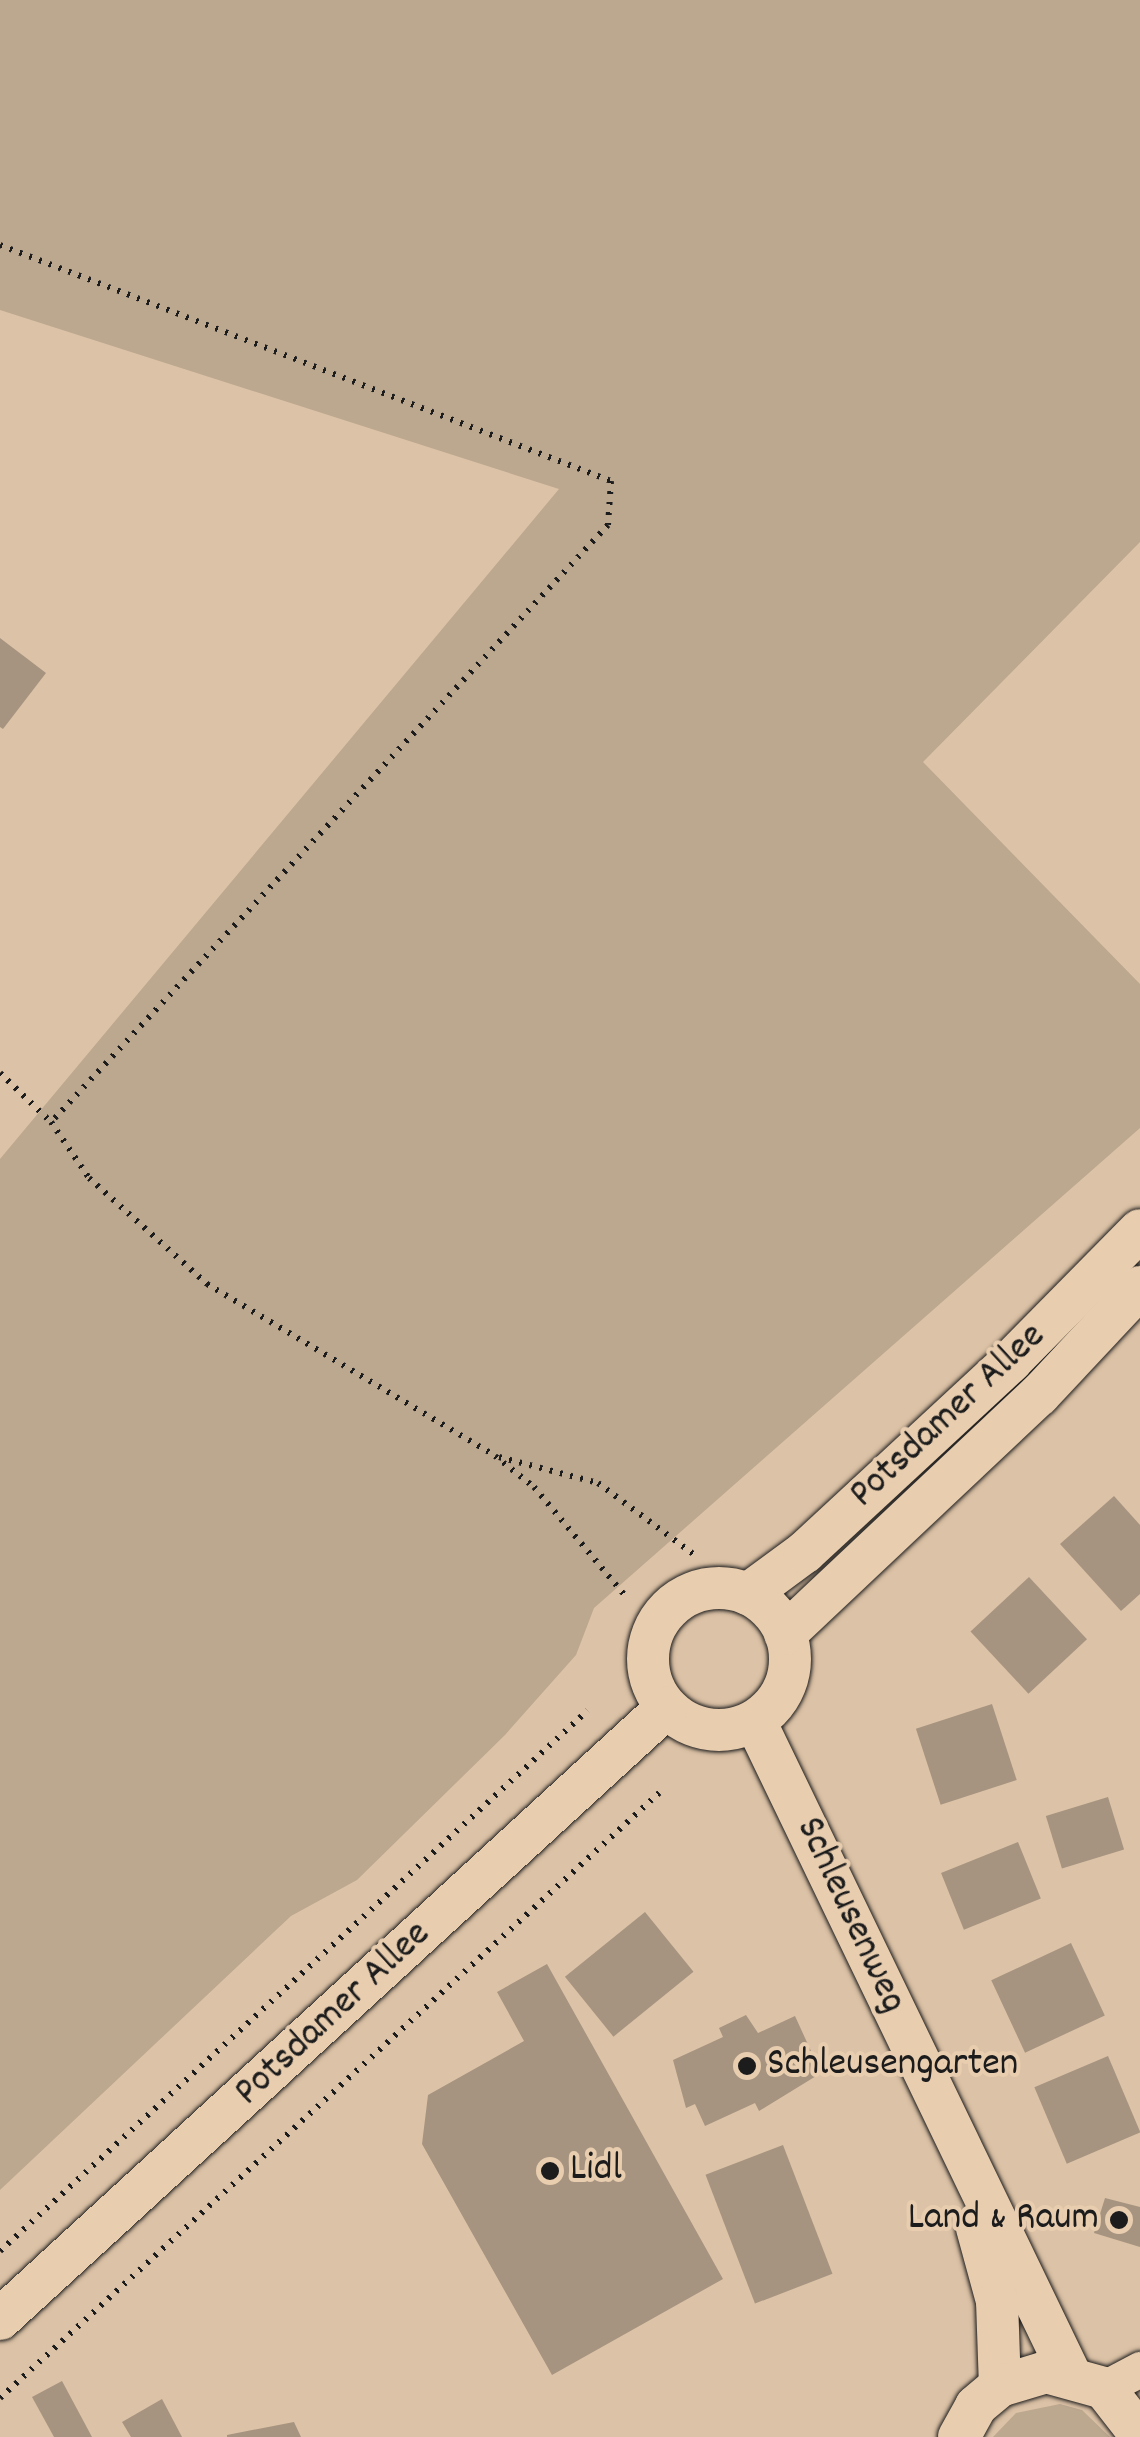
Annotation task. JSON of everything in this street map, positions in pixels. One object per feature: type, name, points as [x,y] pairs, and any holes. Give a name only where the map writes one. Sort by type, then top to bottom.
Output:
[{"type":"street","name":"Potsdamer Allee","points":[[748,1594],[805,1552],[1010,1362],[1140,1230]]},
{"type":"street","name":"Potsdamer Allee","points":[[785,1634],[1040,1396],[1140,1287]]},
{"type":"street","points":[[700,1590],[748,1594],[785,1634],[785,1682],[754,1720],[708,1730],[666,1708],[648,1664],[661,1618],[700,1590]]},
{"type":"street","name":"Potsdamer Allee","points":[[0,2320],[666,1708]]},
{"type":"street","name":"Schleusenweg","points":[[754,1720],[965,2168],[997,2301],[1000,2386]]},
{"type":"street","name":"Schleusenweg","points":[[965,2168],[991,2200],[1140,2434]]},
{"type":"street","points":[[953,2436],[1000,2386],[1105,2377]]},
{"type":"path","points":[[0,246],[611,480],[608,525],[51,1122]]},
{"type":"path","points":[[0,1073],[51,1122],[89,1178],[207,1284],[495,1456],[534,1487],[628,1599]]},
{"type":"path","points":[[495,1456],[598,1484],[696,1556]]},
{"type":"path","points":[[0,2251],[586,1711]]},
{"type":"path","points":[[0,2398],[660,1792]]},
{"type":"shaded area","points":[[0,0],[1140,0],[1140,542],[923,762],[1140,984],[1140,1128],[594,1608],[576,1655],[505,1735],[357,1880],[291,1916],[0,2190],[0,1159],[559,489],[0,310]]},
{"type":"shaded area","points":[[1060,2404],[1082,2410],[1110,2437],[993,2437],[1016,2413]]},
{"type":"building","points":[[0,638],[46,673],[3,729],[0,727]]},
{"type":"building","points":[[1114,1496],[1140,1525],[1140,1594],[1121,1611],[1060,1544]]},
{"type":"building","points":[[1029,1577],[1087,1639],[1028,1694],[970,1632]]},
{"type":"building","points":[[992,1704],[1017,1780],[941,1805],[916,1729]]},
{"type":"building","points":[[1108,1797],[1124,1850],[1062,1869],[1046,1816]]},
{"type":"building","points":[[1018,1842],[1041,1899],[964,1930],[941,1873]]},
{"type":"building","points":[[645,1912],[693,1972],[613,2037],[565,1977]]},
{"type":"building","points":[[1071,1943],[1105,2016],[1025,2053],[991,1980]]},
{"type":"building","name":"Lidl","points":[[547,1964],[723,2279],[552,2375],[422,2144],[428,2095],[524,2041],[497,1992]]},
{"type":"building","name":"Schleusengarten","points":[[746,2015],[758,2033],[795,2016],[821,2073],[759,2111],[755,2103],[705,2126],[695,2104],[686,2108],[673,2060],[723,2037],[719,2028]]},
{"type":"building","points":[[1108,2056],[1140,2133],[1067,2164],[1034,2087]]},
{"type":"building","points":[[783,2145],[832,2274],[755,2304],[706,2175]]},
{"type":"building","name":"Land & Raum","points":[[1105,2198],[1140,2207],[1140,2247],[1094,2233]]},
{"type":"building","points":[[62,2381],[92,2437],[54,2437],[32,2397]]},
{"type":"building","points":[[162,2399],[182,2437],[131,2437],[122,2422]]},
{"type":"building","points":[[294,2422],[301,2437],[227,2437],[227,2435]]},
{"type":"place","name":"Schleusengarten","points":[[747,2066]]},
{"type":"place","name":"Lidl","points":[[550,2171]]},
{"type":"place","name":"Land & Raum","points":[[1119,2220]]}]
